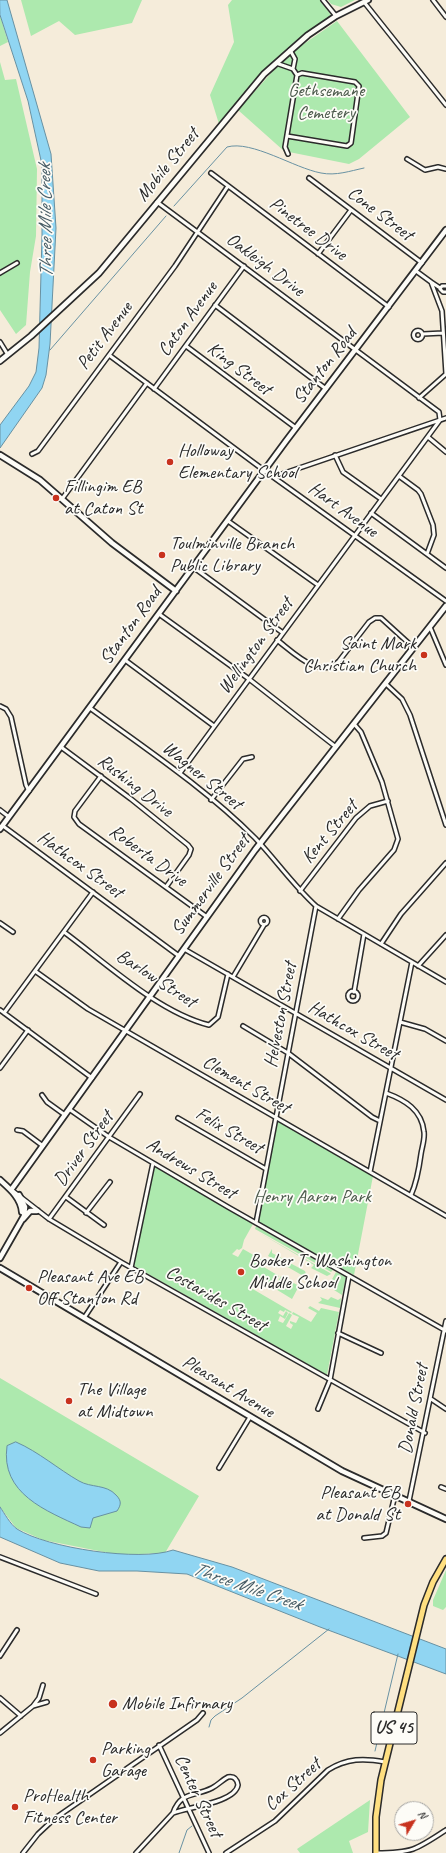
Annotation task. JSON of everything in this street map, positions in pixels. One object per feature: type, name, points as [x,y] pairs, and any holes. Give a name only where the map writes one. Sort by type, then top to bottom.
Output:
[{"type":"main road","name":"US 45","points":[[376,1853],[376,1817],[386,1762],[408,1668],[418,1628],[433,1582],[446,1559]]},
{"type":"street","points":[[323,0],[336,16]]},
{"type":"street","points":[[433,0],[446,17]]},
{"type":"street","points":[[366,1],[446,105]]},
{"type":"street","name":"Mobile Street","points":[[0,361],[31,336],[99,273],[264,74],[308,35],[336,16],[366,1]]},
{"type":"street","points":[[290,50],[294,59],[293,69]]},
{"type":"street","points":[[276,63],[293,69],[297,75],[287,136],[286,147],[288,154]]},
{"type":"street","points":[[287,136],[347,146],[351,143],[359,86],[355,82],[302,73],[297,75]]},
{"type":"street","points":[[407,159],[425,170],[438,167],[446,169]]},
{"type":"street","name":"Pinetree Drive","points":[[211,173],[389,307]]},
{"type":"street","name":"Cone Street","points":[[309,178],[422,263]]},
{"type":"street","name":"Petit Avenue","points":[[32,454],[38,451],[175,266],[197,230],[228,186]]},
{"type":"street","name":"Oakleigh Drive","points":[[157,202],[197,230],[439,412],[440,420]]},
{"type":"street","points":[[318,254],[351,210]]},
{"type":"street","name":"Stanton Road","points":[[1,828],[296,428],[445,233]]},
{"type":"street","points":[[0,273],[17,263]]},
{"type":"street","name":"Caton Avenue","points":[[154,389],[244,266]]},
{"type":"street","points":[[416,271],[440,288],[442,292],[446,292]]},
{"type":"street","points":[[419,398],[446,374],[442,311],[431,282]]},
{"type":"street","points":[[440,288],[446,286]]},
{"type":"street","points":[[215,305],[326,389]]},
{"type":"street","points":[[423,334],[443,333]]},
{"type":"street","points":[[0,342],[8,355]]},
{"type":"street","name":"King Street","points":[[186,346],[296,428]]},
{"type":"street","name":"Hart Avenue","points":[[109,355],[264,471],[446,601]]},
{"type":"street","points":[[62,499],[147,383]]},
{"type":"street","points":[[273,477],[446,418]]},
{"type":"street","name":"Wellington Street","points":[[180,773],[440,420]]},
{"type":"street","points":[[428,437],[446,452]]},
{"type":"street","points":[[0,454],[40,480],[112,543],[176,591]]},
{"type":"street","points":[[335,455],[343,472],[381,499]]},
{"type":"street","points":[[399,476],[421,494],[433,525],[434,536],[427,554]]},
{"type":"street","points":[[371,513],[446,568]]},
{"type":"street","points":[[228,521],[318,586]]},
{"type":"street","points":[[193,567],[283,633]]},
{"type":"street","name":"Summerville Street","points":[[11,1190],[259,844],[446,606]]},
{"type":"street","points":[[159,614],[249,679],[336,747]]},
{"type":"street","points":[[277,640],[315,666],[327,669],[334,667],[369,622],[375,618],[381,618],[414,648]]},
{"type":"street","points":[[430,627],[446,665]]},
{"type":"street","points":[[125,660],[214,726]]},
{"type":"street","points":[[386,684],[402,699],[410,715],[443,819],[446,824]]},
{"type":"street","points":[[0,706],[6,709],[11,717],[28,791]]},
{"type":"street","name":"Wagner Street","points":[[90,708],[180,773],[211,800],[259,844],[316,906],[446,982]]},
{"type":"street","points":[[338,918],[359,890],[394,850],[398,838],[382,782],[364,740],[354,724]]},
{"type":"street","name":"Rushing Drive","points":[[61,747],[148,812],[191,848],[189,855],[166,887]]},
{"type":"street","points":[[211,800],[244,759],[252,757]]},
{"type":"street","name":"Roberta Drive","points":[[101,776],[75,811],[74,817],[79,824],[207,917]]},
{"type":"street","name":"Kent Street","points":[[300,890],[356,818],[370,806],[388,801]]},
{"type":"street","points":[[0,810],[9,817]]},
{"type":"street","name":"Hathcox Street","points":[[1,828],[93,892],[179,956]]},
{"type":"street","points":[[382,944],[401,914],[446,863]]},
{"type":"street","points":[[4,1013],[93,892]]},
{"type":"street","name":"Helveston Street","points":[[256,1223],[316,906]]},
{"type":"street","points":[[0,923],[13,932]]},
{"type":"street","points":[[233,977],[264,925]]},
{"type":"street","name":"Barlow Street","points":[[64,932],[150,997],[186,1018],[209,1026],[218,1017],[228,974]]},
{"type":"street","points":[[354,992],[364,934]]},
{"type":"street","points":[[418,966],[446,935]]},
{"type":"street","name":"Hathcox Street","points":[[184,949],[446,1100]]},
{"type":"street","points":[[370,1172],[412,962]]},
{"type":"street","name":"Clement Street","points":[[35,971],[88,1009],[446,1216]]},
{"type":"street","points":[[0,1010],[92,1078]]},
{"type":"street","points":[[400,1022],[425,1029],[446,1042]]},
{"type":"street","points":[[243,1026],[288,1053],[372,1117],[380,1121]]},
{"type":"street","points":[[0,1068],[28,1030]]},
{"type":"street","name":"Driver Street","points":[[49,1219],[140,1094]]},
{"type":"street","points":[[386,1094],[403,1099],[413,1108],[420,1118],[424,1133],[418,1180],[411,1195]]},
{"type":"street","points":[[42,1095],[48,1102],[65,1115]]},
{"type":"street","name":"Andrews Street","points":[[69,1109],[109,1137],[153,1163],[445,1331]]},
{"type":"street","name":"Felix Street","points":[[178,1118],[266,1169]]},
{"type":"street","points":[[17,1130],[23,1131],[43,1146]]},
{"type":"street","points":[[131,1268],[153,1163]]},
{"type":"street","name":"Costarides Street","points":[[0,1180],[37,1211],[131,1268],[424,1433]]},
{"type":"street","points":[[86,1213],[110,1182]]},
{"type":"street","points":[[11,1190],[21,1204],[22,1220]]},
{"type":"street","points":[[19,1195],[25,1207],[22,1220]]},
{"type":"street","points":[[66,1197],[104,1225]]},
{"type":"street","points":[[1,1255],[22,1220],[30,1211],[37,1211]]},
{"type":"street","points":[[84,1318],[121,1262]]},
{"type":"street","name":"Pleasant Avenue","points":[[0,1268],[342,1471],[446,1519]]},
{"type":"street","points":[[318,1409],[330,1380],[349,1276]]},
{"type":"street","name":"Donald Street","points":[[409,1501],[446,1321]]},
{"type":"street","points":[[338,1333],[381,1353]]},
{"type":"street","points":[[431,1399],[446,1409]]},
{"type":"street","points":[[219,1468],[250,1417]]},
{"type":"street","points":[[441,1487],[446,1489]]},
{"type":"street","points":[[364,1538],[382,1536],[386,1533],[395,1495]]},
{"type":"street","points":[[0,1557],[96,1594]]},
{"type":"street","points":[[0,1656],[17,1630]]},
{"type":"street","points":[[0,1733],[33,1706],[39,1698],[44,1685]]},
{"type":"street","points":[[0,1698],[21,1716]]},
{"type":"street","points":[[33,1706],[47,1702]]},
{"type":"street","points":[[23,1853],[38,1834],[54,1819],[197,1720],[203,1713]]},
{"type":"street","name":"Center Street","points":[[159,1745],[209,1853]]},
{"type":"street","name":"Cox Street","points":[[226,1853],[275,1821],[328,1770],[338,1764],[351,1760],[369,1759],[386,1762]]},
{"type":"street","points":[[136,1853],[173,1813],[177,1804],[184,1797],[213,1788],[228,1777],[237,1780],[238,1789],[228,1796],[214,1803],[189,1807],[173,1813]]},
{"type":"street","points":[[376,1853],[400,1853],[416,1849],[446,1830]]},
{"type":"green space","points":[[21,0],[142,0],[132,23],[75,35],[59,21],[31,36]]},
{"type":"green space","points":[[232,0],[320,0],[331,15],[289,47],[262,72],[219,124],[210,95],[234,42],[228,5]]},
{"type":"green space","points":[[328,0],[355,0],[341,7],[331,4]]},
{"type":"green space","points":[[0,15],[8,42],[0,46]]},
{"type":"green space","name":"Gethsemane Cemetery","points":[[337,21],[410,117],[359,159],[349,164],[284,151],[238,110],[273,71],[298,48]]},
{"type":"green space","points":[[0,62],[5,80],[16,79],[37,169],[36,236],[30,272],[26,325],[16,334],[0,310]]},
{"type":"green space","name":"Henry Aaron Park","points":[[277,1121],[373,1176],[354,1275],[258,1222]]},
{"type":"green space","name":"Booker T. Washington Middle School","points":[[156,1167],[253,1224],[244,1240],[242,1248],[239,1250],[237,1249],[232,1254],[238,1257],[243,1249],[264,1261],[262,1266],[279,1276],[272,1287],[256,1278],[251,1288],[292,1312],[291,1313],[285,1310],[284,1312],[280,1310],[278,1313],[283,1316],[286,1311],[288,1313],[285,1319],[280,1316],[278,1321],[283,1323],[289,1313],[292,1315],[286,1326],[291,1329],[293,1325],[290,1321],[296,1323],[299,1317],[292,1314],[293,1312],[311,1322],[317,1313],[308,1308],[310,1306],[319,1311],[321,1308],[339,1312],[327,1375],[134,1266],[153,1168]]},
{"type":"green space","points":[[256,1226],[333,1270],[331,1272],[255,1229]]},
{"type":"green space","points":[[258,1232],[331,1274],[327,1276],[311,1268],[314,1265]]},
{"type":"green space","points":[[272,1249],[272,1253],[287,1261],[285,1266],[268,1256]]},
{"type":"green space","points":[[288,1262],[305,1271],[305,1277],[286,1266]]},
{"type":"green space","points":[[336,1272],[346,1277],[342,1295],[334,1290],[336,1287],[330,1283]]},
{"type":"green space","points":[[281,1276],[299,1286],[292,1299],[274,1288]]},
{"type":"green space","points":[[320,1297],[328,1300],[331,1297],[338,1300],[341,1298],[340,1308],[318,1303],[322,1300]]},
{"type":"green space","points":[[0,1378],[199,1496],[165,1553],[119,1555],[43,1540],[16,1528],[0,1507]]},
{"type":"green space","points":[[446,1570],[446,1607],[443,1610],[433,1606],[433,1600]]},
{"type":"green space","points":[[370,1800],[368,1832],[349,1841],[353,1853],[300,1853],[297,1849]]},
{"type":"water","name":"Three Mile Creek","points":[[0,0],[7,0],[51,154],[56,228],[50,344],[46,375],[42,388],[0,448],[0,425],[29,386],[36,372],[39,348],[42,165],[28,101],[0,15]]},
{"type":"water","points":[[16,1442],[33,1451],[79,1481],[88,1485],[108,1489],[118,1497],[120,1501],[117,1511],[93,1518],[90,1528],[81,1527],[41,1507],[18,1489],[11,1477],[7,1463],[7,1446]]},
{"type":"water","name":"Three Mile Creek","points":[[0,1507],[14,1527],[31,1536],[49,1542],[117,1554],[158,1553],[173,1550],[232,1567],[446,1649],[446,1674],[320,1627],[187,1574],[137,1571],[99,1571],[60,1563],[0,1537]]},
{"type":"waterway","points":[[174,206],[227,147],[248,147],[310,170],[327,174],[338,174],[364,168]]},
{"type":"waterway","points":[[50,350],[166,216]]},
{"type":"waterway","points":[[209,1727],[211,1720],[215,1716],[242,1698],[329,1629]]},
{"type":"waterway","points":[[375,1751],[398,1654]]},
{"type":"waterway","points":[[179,1853],[187,1830],[192,1826]]},
{"type":"place","name":"Holloway Elementary School","points":[[170,462]]},
{"type":"place","name":"Fillingim EB at Caton St","points":[[56,498]]},
{"type":"place","name":"Toulminville Branch Public Library","points":[[162,555]]},
{"type":"place","name":"Saint Mark Christian Church","points":[[424,655]]},
{"type":"place","name":"Booker T. Washington Middle School","points":[[241,1272]]},
{"type":"place","name":"Pleasant Ave EB Off Stanton Rd","points":[[29,1288]]},
{"type":"place","name":"The Village at Midtown","points":[[69,1401]]},
{"type":"place","name":"Pleasant EB at Donald St","points":[[408,1504]]},
{"type":"place","name":"Mobile Infirmary","points":[[113,1704]]},
{"type":"place","name":"Parking Garage","points":[[93,1760]]},
{"type":"place","name":"ProHealth Fitness Center","points":[[15,1807]]}]
